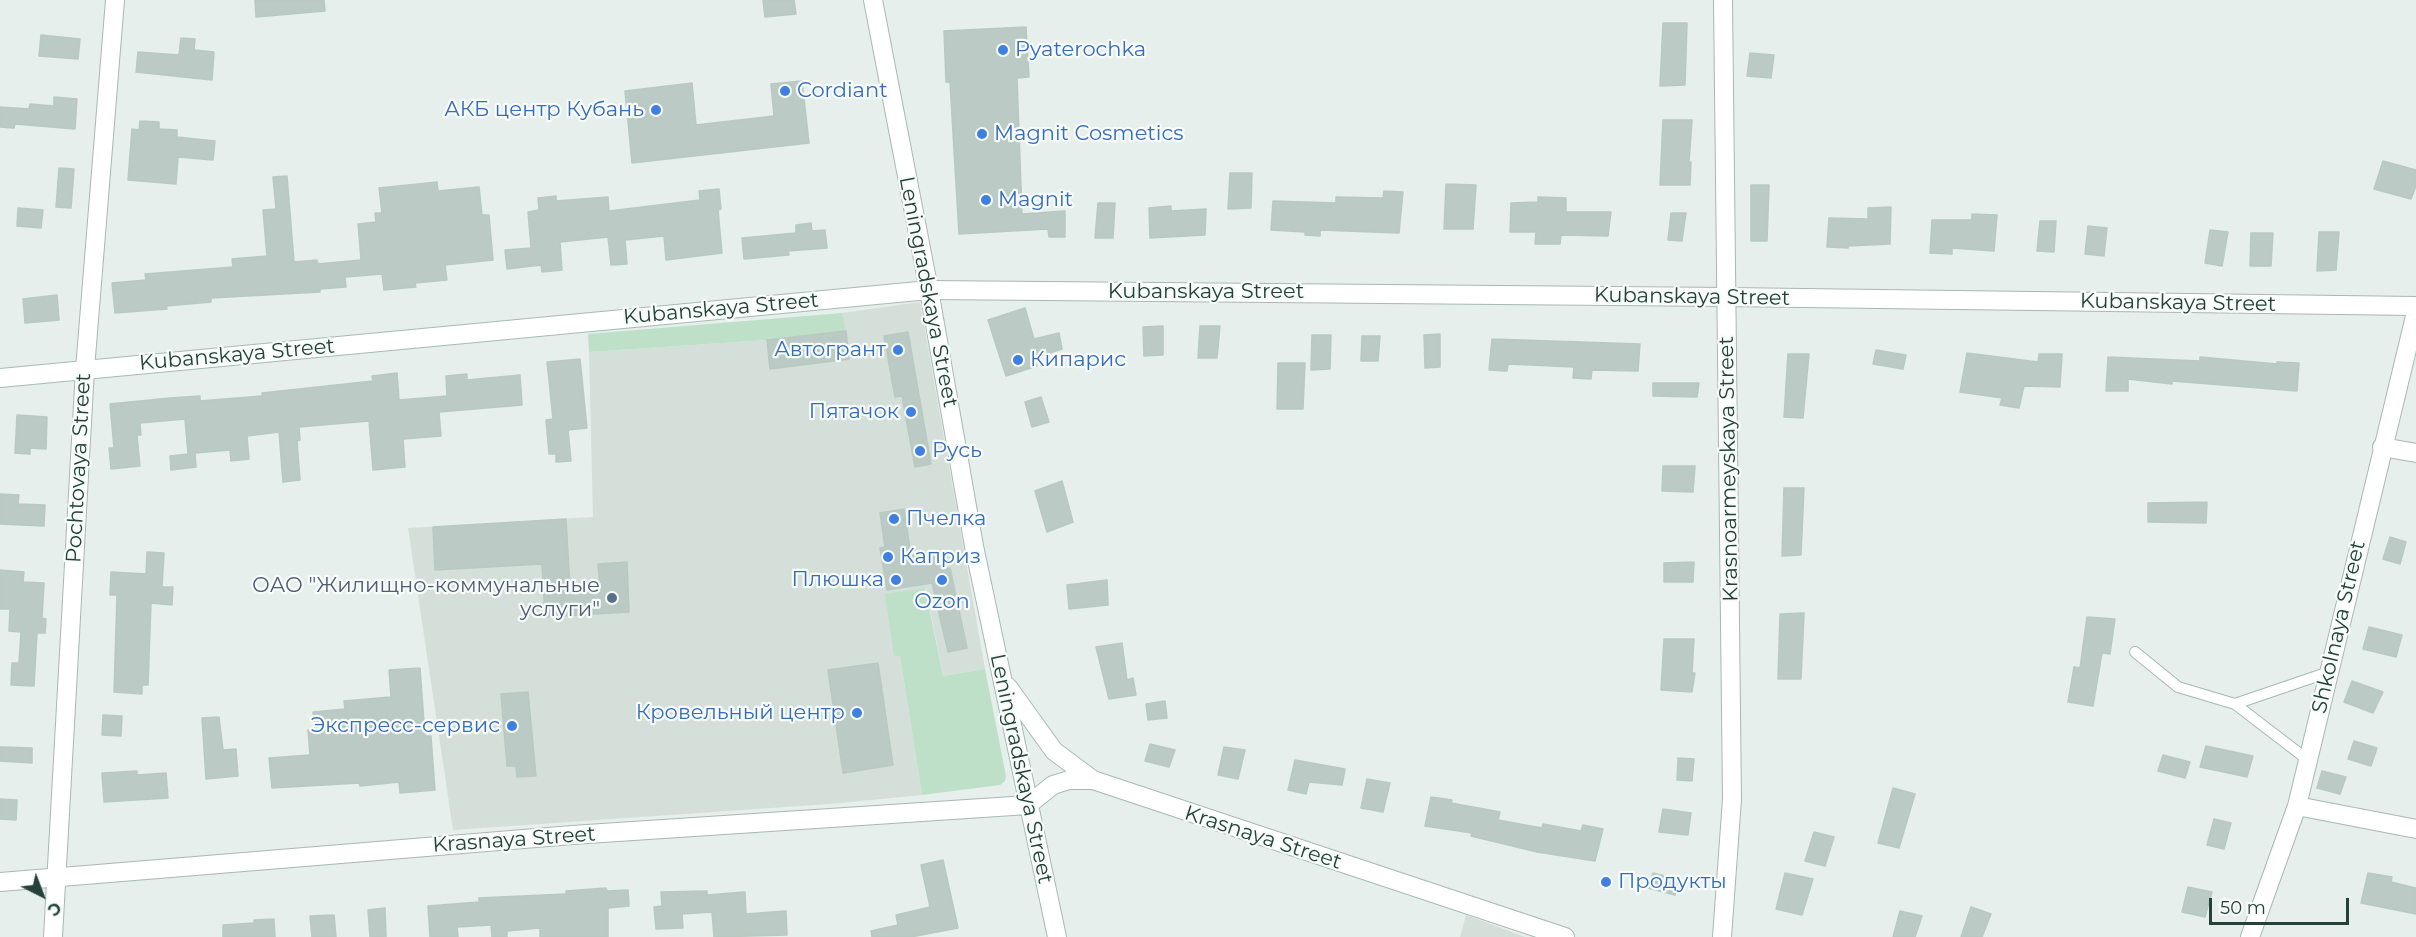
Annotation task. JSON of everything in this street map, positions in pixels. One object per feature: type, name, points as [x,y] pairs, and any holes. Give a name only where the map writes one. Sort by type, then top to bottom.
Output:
[{"type":"street","name":"Pochtovaya Street","points":[[53,937],[85,369],[115,0]]},
{"type":"street","name":"Leningradskaya Street","points":[[873,0],[929,290],[974,546],[1058,937]]},
{"type":"street","name":"Krasnoarmeyskaya Street","points":[[1722,937],[1732,799],[1723,0]]},
{"type":"street","name":"Kubanskaya Street","points":[[0,378],[929,290],[2416,306]]},
{"type":"street","name":"Shkolnaya Street","points":[[2250,937],[2297,806],[2416,312]]},
{"type":"street","points":[[2382,447],[2416,453]]},
{"type":"street","name":"Krasnaya Street","points":[[1002,679],[1054,751],[1092,780],[1565,937]]},
{"type":"street","points":[[1028,805],[1053,785],[1069,780],[1092,780]]},
{"type":"street","name":"Krasnaya Street","points":[[0,882],[572,835],[1028,805]]},
{"type":"street","points":[[2297,806],[2416,829]]},
{"type":"lane","points":[[2136,652],[2178,687],[2235,704],[2308,760]]},
{"type":"lane","points":[[2235,704],[2329,672]]},
{"type":"shaded area","points":[[920,302],[985,669],[943,676],[926,588],[894,656],[900,656],[922,795],[829,804],[453,830],[408,528],[593,517],[589,352],[767,340],[845,331],[842,313]]},
{"type":"shaded area","points":[[1466,915],[1525,937],[1460,937]]},
{"type":"green space","points":[[842,313],[846,331],[767,340],[589,352],[588,334]]},
{"type":"green space","points":[[925,588],[943,676],[985,669],[1006,776],[1005,781],[1000,785],[922,795],[900,656],[894,656],[885,594]]},
{"type":"building","points":[[255,0],[324,0],[325,11],[256,17]]},
{"type":"building","points":[[763,0],[794,0],[796,14],[765,17]]},
{"type":"building","points":[[1663,23],[1687,23],[1685,85],[1660,86]]},
{"type":"building","points":[[1026,27],[1029,77],[1017,78],[1022,214],[1065,211],[1065,237],[1049,237],[1048,229],[959,234],[950,82],[946,82],[944,31]]},
{"type":"building","points":[[41,35],[80,39],[78,59],[39,56]]},
{"type":"building","points":[[181,38],[195,39],[194,50],[214,52],[212,80],[136,72],[138,52],[179,55]]},
{"type":"building","points":[[1750,53],[1774,55],[1771,78],[1747,76]]},
{"type":"building","points":[[802,81],[809,143],[632,163],[625,91],[692,83],[696,125],[774,116],[771,84]]},
{"type":"building","points":[[54,97],[77,99],[75,129],[15,124],[14,128],[0,127],[0,107],[29,109],[30,104],[54,106]]},
{"type":"building","points":[[1663,120],[1692,120],[1690,185],[1660,185]]},
{"type":"building","points":[[140,121],[159,122],[159,129],[177,130],[177,137],[215,141],[213,160],[178,157],[176,184],[128,180],[132,129],[139,130]]},
{"type":"building","points":[[2383,161],[2416,170],[2416,186],[2411,199],[2374,189]]},
{"type":"building","points":[[59,168],[74,169],[71,208],[56,207]]},
{"type":"building","points":[[1230,173],[1252,173],[1251,208],[1228,209]]},
{"type":"building","points":[[287,176],[294,262],[317,260],[318,264],[361,260],[358,224],[376,222],[375,213],[382,213],[379,188],[437,182],[438,191],[479,187],[482,215],[489,215],[493,260],[445,265],[447,280],[415,283],[416,287],[384,290],[382,274],[345,277],[346,287],[320,289],[320,292],[211,298],[211,302],[166,306],[167,309],[115,313],[112,283],[146,280],[145,274],[233,267],[232,259],[267,256],[263,210],[276,209],[273,177]]},
{"type":"building","points":[[1446,184],[1476,185],[1473,229],[1444,229]]},
{"type":"building","points":[[1751,185],[1769,185],[1767,241],[1751,241]]},
{"type":"building","points":[[719,189],[721,209],[718,210],[722,253],[666,260],[664,236],[625,240],[627,264],[611,265],[608,237],[560,242],[562,270],[542,272],[541,265],[507,269],[505,250],[531,248],[528,212],[539,210],[538,198],[556,196],[556,201],[608,197],[609,211],[700,200],[699,191]]},
{"type":"building","points":[[1384,191],[1403,192],[1399,233],[1320,230],[1320,236],[1305,235],[1305,232],[1271,230],[1273,201],[1336,203],[1336,197],[1383,198]]},
{"type":"building","points":[[1538,197],[1566,198],[1566,212],[1611,212],[1608,236],[1561,235],[1560,244],[1535,244],[1536,232],[1510,232],[1511,203],[1538,202]]},
{"type":"building","points":[[1098,203],[1115,203],[1113,238],[1095,238]]},
{"type":"building","points":[[1171,206],[1171,211],[1206,209],[1205,235],[1150,238],[1149,208]]},
{"type":"building","points":[[1891,207],[1890,244],[1848,246],[1848,248],[1827,247],[1829,218],[1868,219],[1868,208]]},
{"type":"building","points":[[18,208],[43,210],[41,228],[17,226]]},
{"type":"building","points":[[1671,213],[1686,213],[1682,241],[1668,240]]},
{"type":"building","points":[[1972,214],[1997,215],[1994,251],[1952,248],[1952,254],[1930,253],[1932,220],[1972,220]]},
{"type":"building","points":[[2040,221],[2056,221],[2054,252],[2037,251]]},
{"type":"building","points":[[811,223],[812,231],[825,230],[827,248],[788,251],[789,255],[744,259],[742,238],[796,233],[796,225]]},
{"type":"building","points":[[2088,226],[2107,228],[2104,256],[2085,254]]},
{"type":"building","points":[[2210,230],[2228,232],[2222,266],[2205,263]]},
{"type":"building","points":[[2319,232],[2339,232],[2336,270],[2317,271]]},
{"type":"building","points":[[2251,233],[2273,233],[2271,266],[2250,266]]},
{"type":"building","points":[[57,295],[59,320],[25,323],[23,299]]},
{"type":"building","points":[[1025,308],[1034,339],[1059,333],[1062,349],[1034,358],[1037,366],[1006,376],[988,320]]},
{"type":"building","points":[[1163,326],[1163,355],[1144,356],[1143,327]]},
{"type":"building","points":[[1200,326],[1220,326],[1217,358],[1198,358]]},
{"type":"building","points":[[846,331],[849,359],[770,369],[767,340]]},
{"type":"building","points":[[908,332],[931,464],[915,467],[902,396],[895,397],[884,336]]},
{"type":"building","points":[[1440,334],[1440,367],[1425,368],[1424,335]]},
{"type":"building","points":[[1312,335],[1331,335],[1330,369],[1311,370]]},
{"type":"building","points":[[1362,336],[1380,336],[1378,361],[1361,361]]},
{"type":"building","points":[[1492,339],[1640,344],[1638,371],[1592,370],[1591,379],[1573,378],[1574,367],[1508,364],[1507,371],[1489,370]]},
{"type":"building","points":[[1876,350],[1906,355],[1903,369],[1873,364]]},
{"type":"building","points":[[1967,353],[2038,362],[2039,354],[2062,354],[2060,387],[2024,386],[2019,408],[2000,405],[2002,398],[1960,392]]},
{"type":"building","points":[[1788,354],[1809,354],[1803,418],[1784,417]]},
{"type":"building","points":[[2108,357],[2200,361],[2200,357],[2277,364],[2277,362],[2299,363],[2297,391],[2172,381],[2172,384],[2128,379],[2128,391],[2106,391]]},
{"type":"building","points":[[580,359],[587,428],[568,430],[571,461],[556,462],[556,454],[549,454],[546,420],[553,419],[547,362]]},
{"type":"building","points":[[1278,363],[1305,363],[1303,409],[1277,409]]},
{"type":"building","points":[[397,373],[399,400],[447,396],[446,376],[467,374],[467,380],[520,375],[522,405],[439,412],[441,436],[403,439],[405,467],[373,470],[369,421],[299,427],[300,440],[297,441],[300,480],[283,482],[279,432],[247,436],[249,459],[231,461],[230,450],[195,453],[196,467],[171,470],[170,456],[188,454],[185,419],[140,423],[141,435],[137,435],[140,466],[111,469],[109,448],[114,448],[110,404],[200,396],[200,401],[262,396],[262,393],[373,381],[372,376]]},
{"type":"building","points":[[1653,383],[1699,383],[1697,397],[1653,396]]},
{"type":"building","points":[[1041,397],[1049,422],[1032,427],[1025,402]]},
{"type":"building","points":[[17,415],[47,417],[46,449],[30,448],[30,454],[15,453]]},
{"type":"building","points":[[1663,466],[1695,466],[1693,492],[1662,491]]},
{"type":"building","points":[[1062,481],[1073,522],[1047,532],[1035,491]]},
{"type":"building","points":[[1784,488],[1804,488],[1801,555],[1782,556]]},
{"type":"building","points":[[0,494],[19,495],[18,504],[45,505],[44,526],[0,524]]},
{"type":"building","points":[[2207,502],[2206,523],[2148,522],[2148,503]]},
{"type":"building","points":[[904,509],[911,556],[940,550],[944,569],[950,568],[967,648],[948,652],[932,583],[887,590],[880,548],[885,547],[880,513]]},
{"type":"building","points":[[566,519],[570,589],[600,587],[598,564],[627,562],[629,612],[545,617],[542,564],[435,570],[433,527]]},
{"type":"building","points":[[2390,537],[2406,542],[2400,564],[2383,559]]},
{"type":"building","points":[[147,552],[164,553],[162,587],[173,587],[172,605],[151,603],[148,685],[142,685],[142,694],[114,692],[117,595],[110,595],[111,572],[146,574]]},
{"type":"building","points":[[1694,562],[1693,582],[1664,582],[1664,563]]},
{"type":"building","points":[[0,570],[24,572],[23,582],[44,583],[42,618],[46,619],[45,633],[37,633],[34,686],[11,685],[12,663],[19,663],[21,632],[9,631],[10,609],[0,609]]},
{"type":"building","points":[[1107,580],[1108,605],[1069,609],[1067,585]]},
{"type":"building","points":[[1804,613],[1801,679],[1778,679],[1780,614]]},
{"type":"building","points":[[2087,617],[2115,619],[2110,654],[2102,653],[2093,706],[2068,702],[2074,667],[2080,668]]},
{"type":"building","points":[[2369,627],[2402,635],[2396,657],[2363,649]]},
{"type":"building","points":[[1664,639],[1694,639],[1692,673],[1695,673],[1692,692],[1661,690]]},
{"type":"building","points":[[1122,643],[1127,680],[1133,678],[1136,695],[1109,699],[1096,647]]},
{"type":"building","points":[[878,663],[893,765],[843,773],[828,670]]},
{"type":"building","points":[[420,668],[425,736],[431,736],[435,790],[400,793],[399,782],[360,786],[359,783],[272,788],[269,758],[310,755],[308,730],[315,730],[313,712],[345,709],[344,701],[391,697],[389,670]]},
{"type":"building","points":[[2352,681],[2383,692],[2373,713],[2344,702]]},
{"type":"building","points":[[528,692],[536,776],[517,777],[516,766],[507,766],[501,694]]},
{"type":"building","points":[[1165,701],[1167,718],[1148,720],[1146,704]]},
{"type":"building","points":[[103,715],[122,716],[121,736],[102,735]]},
{"type":"building","points":[[219,717],[223,750],[236,749],[238,776],[206,779],[202,718]]},
{"type":"building","points":[[2354,741],[2377,748],[2371,766],[2348,759]]},
{"type":"building","points":[[1150,744],[1175,750],[1169,767],[1145,761]]},
{"type":"building","points":[[2206,746],[2253,756],[2247,777],[2200,767]]},
{"type":"building","points":[[0,747],[32,748],[32,763],[0,761]]},
{"type":"building","points":[[1224,747],[1245,750],[1238,779],[1218,775]]},
{"type":"building","points":[[2163,755],[2190,762],[2185,778],[2158,771]]},
{"type":"building","points":[[1678,758],[1694,759],[1692,781],[1677,780]]},
{"type":"building","points":[[1295,760],[1345,769],[1342,785],[1309,782],[1306,794],[1288,790]]},
{"type":"building","points":[[137,771],[137,775],[166,773],[168,798],[104,802],[102,773]]},
{"type":"building","points":[[2322,771],[2346,777],[2340,794],[2317,788]]},
{"type":"building","points":[[1367,779],[1390,783],[1383,812],[1361,808]]},
{"type":"building","points":[[1893,788],[1915,794],[1899,848],[1878,843]]},
{"type":"building","points":[[1431,797],[1500,812],[1498,820],[1542,828],[1543,824],[1581,831],[1583,825],[1603,829],[1595,861],[1537,852],[1471,836],[1472,833],[1425,826]]},
{"type":"building","points":[[0,799],[17,800],[16,820],[0,819]]},
{"type":"building","points":[[1663,809],[1691,813],[1688,835],[1659,832]]},
{"type":"building","points":[[2214,819],[2231,823],[2224,849],[2207,845]]},
{"type":"building","points":[[1814,832],[1834,837],[1825,866],[1805,861]]},
{"type":"building","points":[[943,860],[958,928],[911,937],[872,937],[871,931],[898,925],[896,915],[930,907],[921,865]]},
{"type":"building","points":[[1653,873],[1680,880],[1675,895],[1648,888]]},
{"type":"building","points":[[1785,873],[1813,879],[1802,915],[1776,909]]},
{"type":"building","points":[[2368,873],[2392,877],[2391,882],[2416,888],[2416,914],[2361,903]]},
{"type":"building","points":[[2188,887],[2212,892],[2205,917],[2182,912]]},
{"type":"building","points":[[606,888],[607,891],[628,890],[629,906],[608,908],[608,937],[540,937],[540,928],[507,931],[507,937],[492,937],[491,925],[457,927],[458,937],[430,937],[428,906],[479,902],[479,898],[566,894],[566,891]]},
{"type":"building","points":[[707,891],[707,895],[745,892],[746,914],[786,911],[787,935],[714,937],[712,912],[682,914],[683,928],[656,929],[654,907],[662,906],[661,892]]},
{"type":"building","points":[[1971,907],[1991,914],[1982,937],[1961,937]]},
{"type":"building","points":[[385,908],[386,937],[370,937],[368,910]]},
{"type":"building","points":[[1900,911],[1922,916],[1915,937],[1893,937]]},
{"type":"building","points":[[334,915],[336,937],[312,937],[310,916]]},
{"type":"building","points":[[274,919],[275,937],[223,937],[223,925]]},
{"type":"place","name":"Pyaterochka","points":[[1003,50]]},
{"type":"place","name":"Cordiant","points":[[785,91]]},
{"type":"place","name":"АКБ центр Кубань","points":[[656,110]]},
{"type":"place","name":"Magnit Cosmetics","points":[[982,134]]},
{"type":"place","name":"Magnit","points":[[986,200]]},
{"type":"place","name":"Автогрант","points":[[898,350]]},
{"type":"place","name":"Кипарис","points":[[1018,360]]},
{"type":"place","name":"Пятачок","points":[[911,412]]},
{"type":"place","name":"Русь","points":[[920,451]]},
{"type":"place","name":"Пчелка","points":[[894,519]]},
{"type":"place","name":"Каприз","points":[[888,557]]},
{"type":"place","name":"Плюшка","points":[[896,580]]},
{"type":"place","name":"Ozon","points":[[942,580]]},
{"type":"place","name":"ОАО \"Жилищно-коммунальные услуги\"","points":[[612,598]]},
{"type":"place","name":"Кровельный центр","points":[[857,713]]},
{"type":"place","name":"Экспресс-сервис","points":[[512,726]]},
{"type":"place","name":"Продукты","points":[[1606,882]]}]
